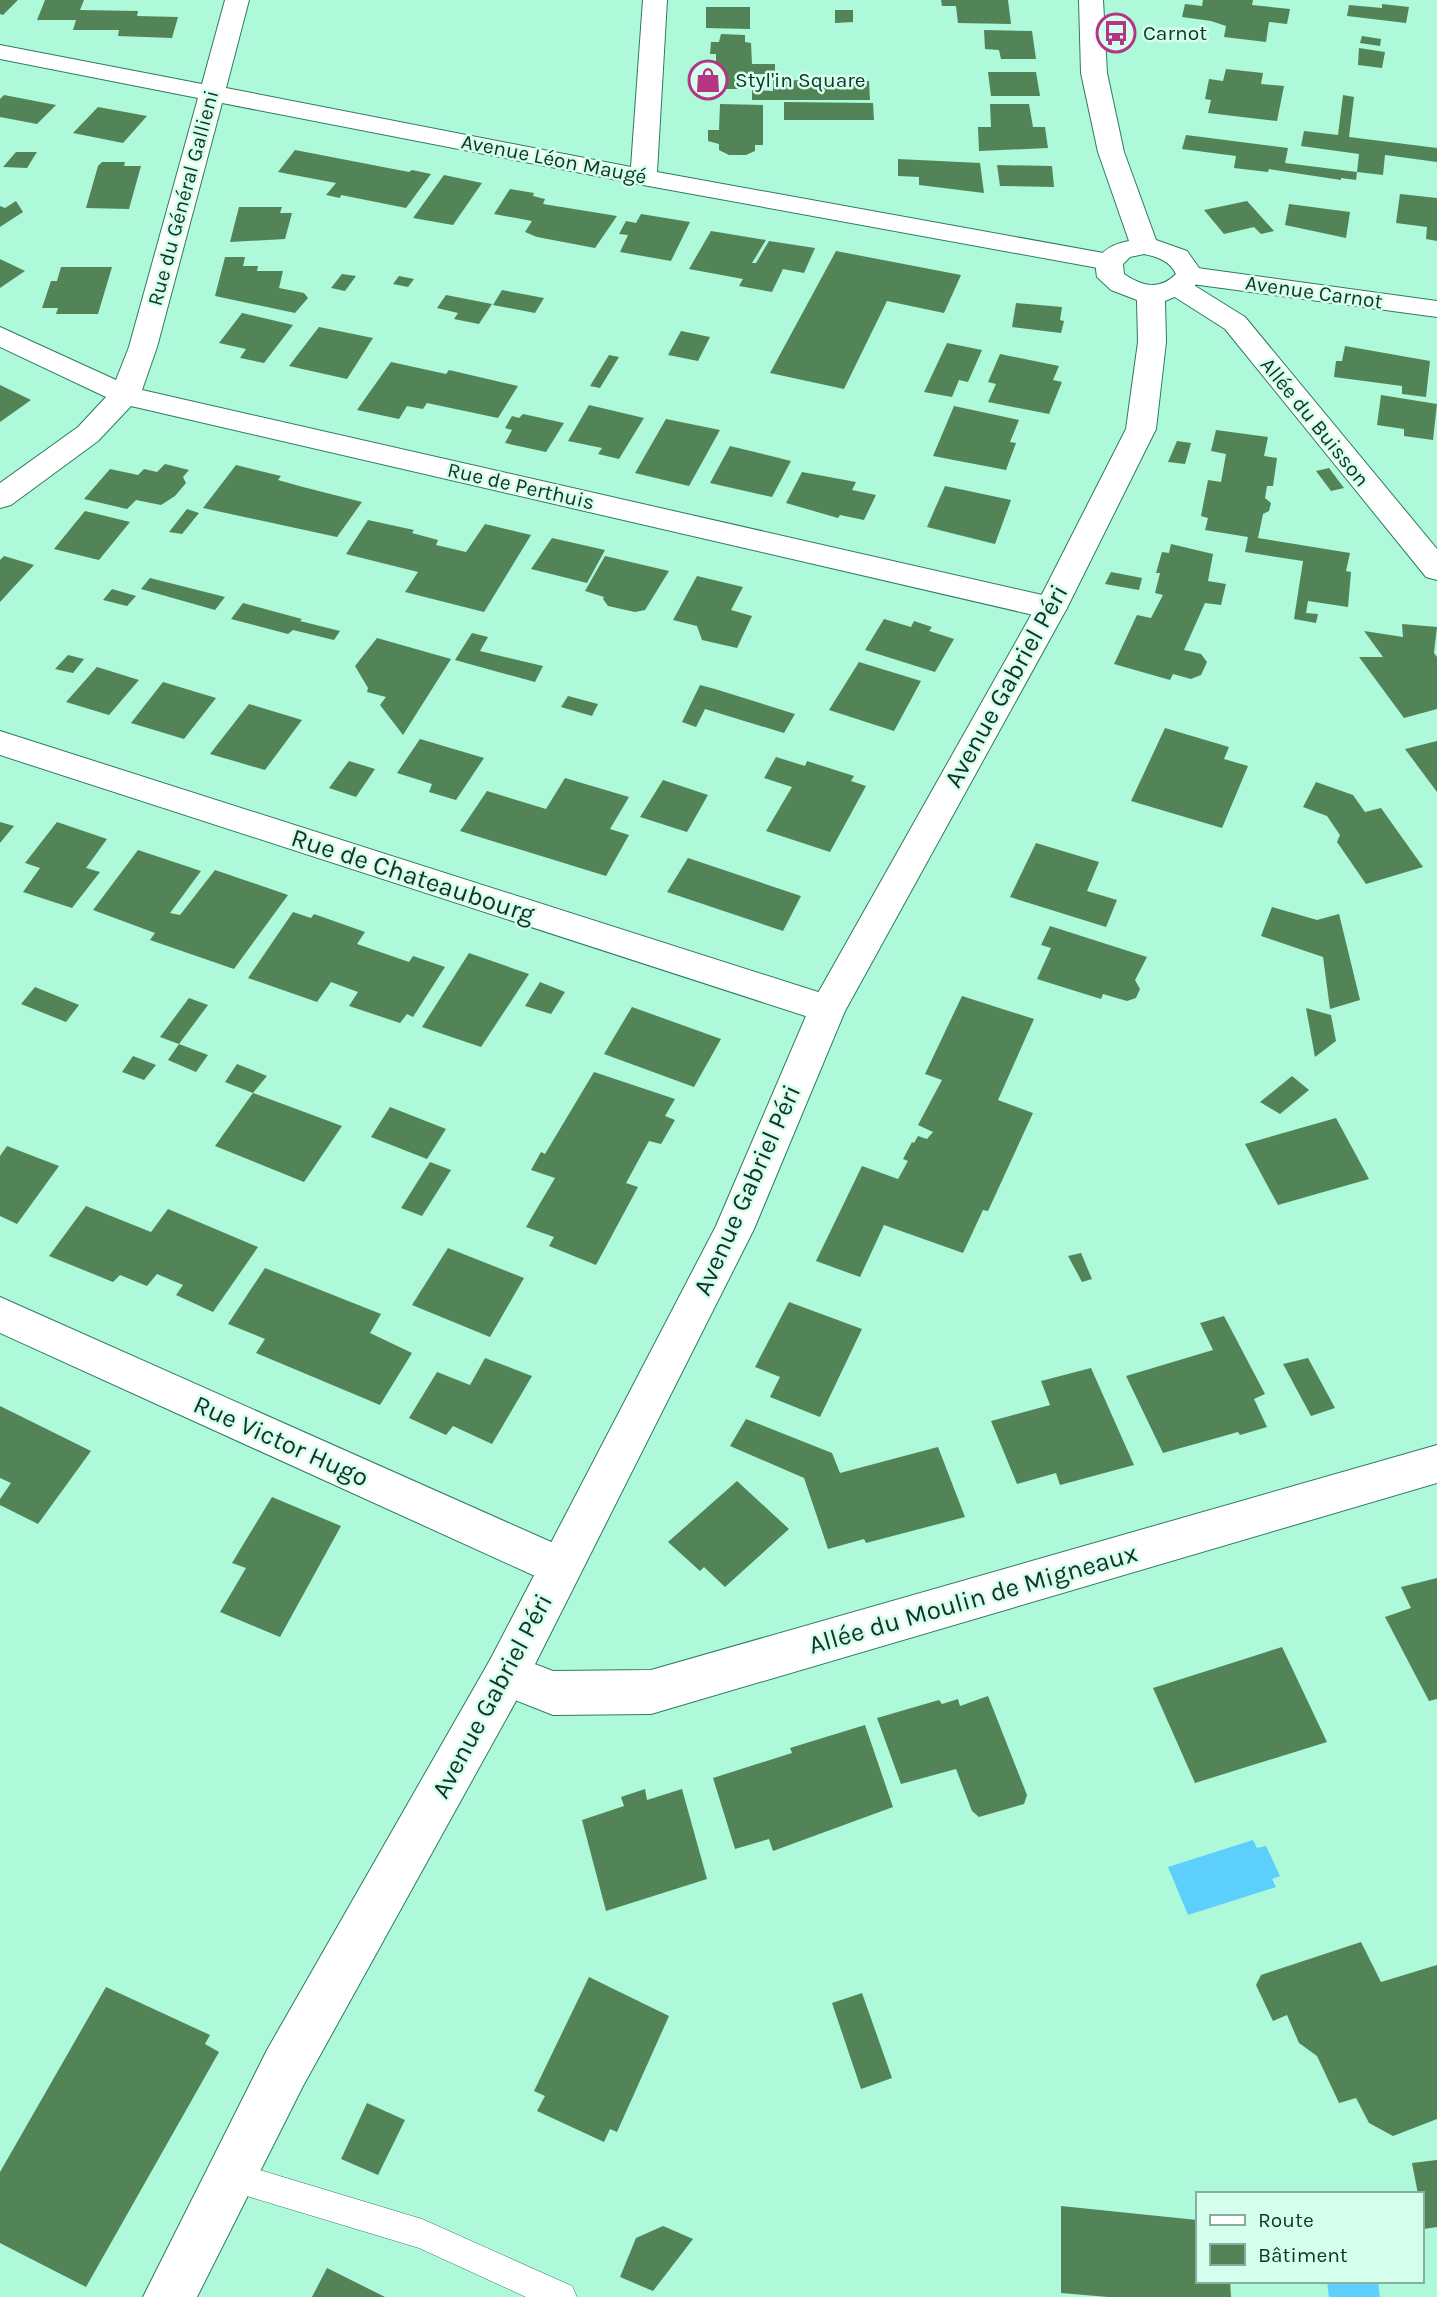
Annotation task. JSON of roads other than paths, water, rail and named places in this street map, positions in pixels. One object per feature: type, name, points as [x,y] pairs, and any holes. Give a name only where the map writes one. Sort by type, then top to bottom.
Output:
[{"type":"street","name":"Rue du Général Gallieni","points":[[125,395],[143,347],[237,0]]},
{"type":"street","points":[[643,177],[655,0]]},
{"type":"street","points":[[1091,0],[1094,73],[1111,152],[1144,246]]},
{"type":"street","name":"Avenue Léon Maugé","points":[[0,52],[643,177],[1109,262]]},
{"type":"street","points":[[1144,246],[1168,250],[1185,261],[1174,286],[1127,289],[1111,277],[1109,262],[1121,251],[1144,246]]},
{"type":"street","name":"Avenue Carnot","points":[[1174,286],[1437,309]]},
{"type":"street","name":"Allée du Buisson","points":[[1174,286],[1235,323],[1437,570]]},
{"type":"street","name":"Avenue Gabriel Péri","points":[[169,2297],[285,2067],[506,1675],[734,1229],[827,1009],[1051,608],[1141,429],[1152,342],[1174,286]]},
{"type":"street","name":"Rue de Perthuis","points":[[0,336],[125,395],[1051,608]]},
{"type":"street","points":[[0,498],[88,434],[125,395]]},
{"type":"street","name":"Rue de Chateaubourg","points":[[0,743],[827,1009]]},
{"type":"street","name":"Rue Victor Hugo","points":[[0,1314],[561,1567]]},
{"type":"street","name":"Allée du Moulin de Migneaux","points":[[506,1675],[553,1693],[652,1692],[1437,1464]]},
{"type":"lane","points":[[230,2176],[422,2234],[561,2297]]},
{"type":"water","points":[[1253,1840],[1257,1848],[1266,1846],[1280,1876],[1272,1879],[1276,1887],[1188,1915],[1168,1867]]},
{"type":"water","points":[[1327,2283],[1378,2283],[1380,2297],[1329,2297]]},
{"type":"place","name":"Carnot","points":[[1116,33]]},
{"type":"place","name":"Styl'in Square","points":[[708,80]]}]
